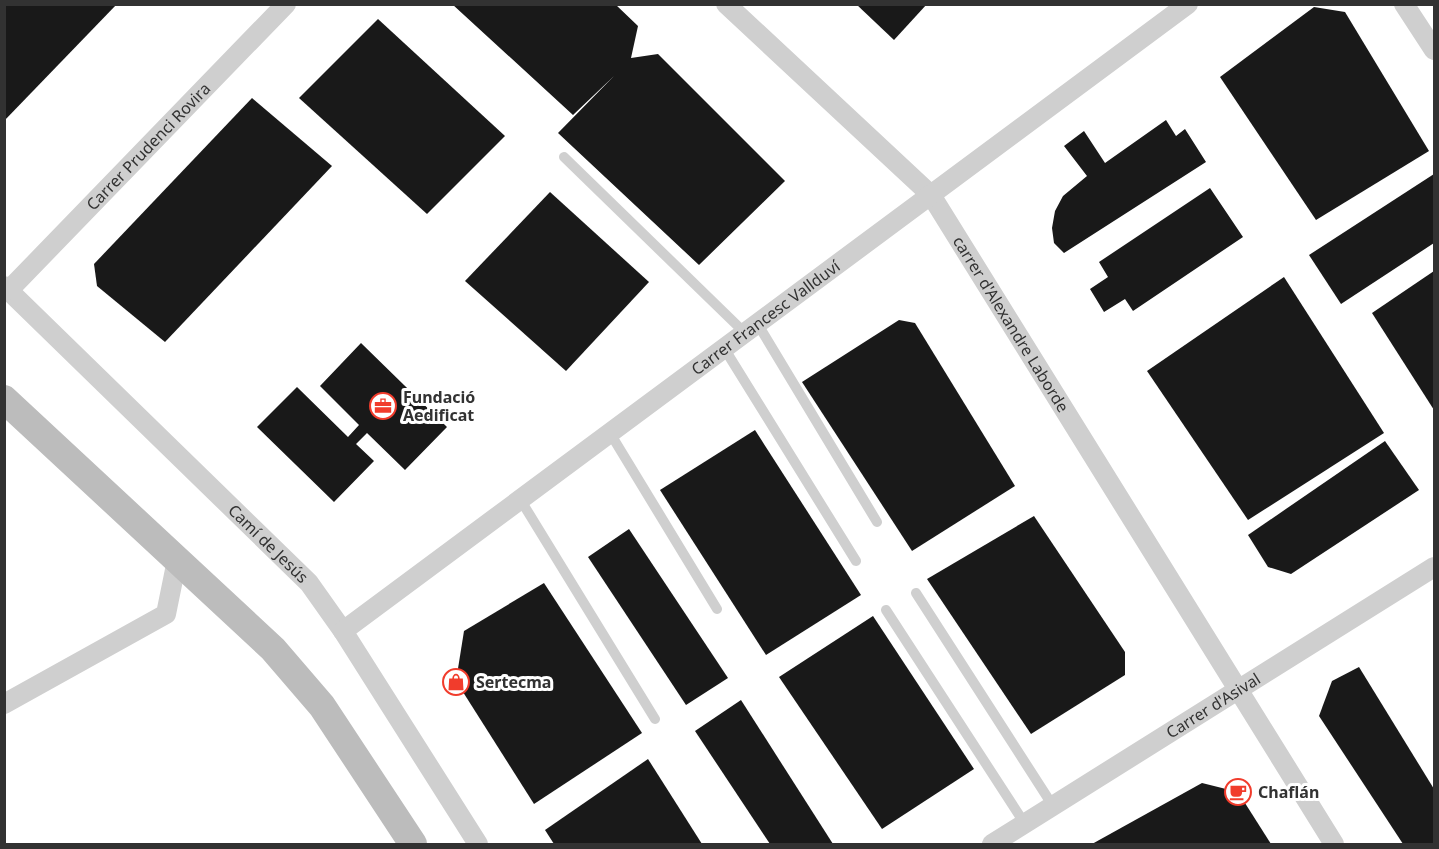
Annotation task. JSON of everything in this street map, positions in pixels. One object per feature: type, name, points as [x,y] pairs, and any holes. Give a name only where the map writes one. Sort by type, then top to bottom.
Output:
[{"type":"street","name":"carrer d'Alexandre Laborde","points":[[726,4],[931,195],[1334,844]]},
{"type":"street","name":"Carrer Francesc Vallduví","points":[[343,631],[1188,4]]},
{"type":"street","points":[[1404,4],[1434,50]]},
{"type":"street","name":"Carrer Prudenci Rovira","points":[[7,288],[279,7]]},
{"type":"street","name":"Camí de Jesús","points":[[7,288],[309,583],[343,631],[478,844]]},
{"type":"street","points":[[4,399],[273,649],[322,706],[413,844]]},
{"type":"street","points":[[4,704],[166,614],[177,560]]},
{"type":"street","name":"Carrer d'Asival","points":[[992,844],[1238,692],[1434,567]]},
{"type":"lane","points":[[564,157],[751,328],[877,522]]},
{"type":"lane","points":[[724,348],[856,561]]},
{"type":"lane","points":[[610,433],[717,609]]},
{"type":"lane","points":[[520,499],[655,719]]},
{"type":"lane","points":[[916,593],[1053,806]]},
{"type":"lane","points":[[886,610],[1025,824]]},
{"type":"building","points":[[4,4],[117,4],[4,121]]},
{"type":"building","points":[[452,4],[615,4],[638,26],[631,58],[658,54],[785,181],[699,265],[558,133],[614,76],[573,115]]},
{"type":"building","points":[[856,4],[927,4],[894,40]]},
{"type":"building","points":[[1314,7],[1345,12],[1429,151],[1316,220],[1220,77]]},
{"type":"building","points":[[378,19],[505,136],[427,214],[299,98]]},
{"type":"building","points":[[252,98],[332,166],[165,342],[97,286],[94,264]]},
{"type":"building","points":[[1166,120],[1176,136],[1185,129],[1206,162],[1064,253],[1054,243],[1052,228],[1055,211],[1063,196],[1087,176],[1064,146],[1084,131],[1105,163]]},
{"type":"building","points":[[1434,174],[1434,243],[1341,304],[1309,255]]},
{"type":"building","points":[[1210,188],[1243,237],[1133,311],[1125,299],[1104,312],[1090,289],[1108,277],[1099,262]]},
{"type":"building","points":[[550,192],[649,282],[566,371],[465,281]]},
{"type":"building","points":[[1434,271],[1434,410],[1372,313]]},
{"type":"building","points":[[1284,277],[1384,433],[1248,520],[1147,371]]},
{"type":"building","points":[[899,320],[915,323],[1015,486],[912,551],[802,382]]},
{"type":"building","name":"Fundació Aedificat","points":[[361,343],[447,427],[405,470],[367,433],[356,444],[374,461],[334,502],[257,427],[297,387],[348,437],[359,425],[320,386]]},
{"type":"building","points":[[755,430],[861,595],[766,655],[660,490]]},
{"type":"building","points":[[1385,441],[1419,490],[1291,574],[1268,567],[1248,535]]},
{"type":"building","points":[[1034,516],[1125,652],[1125,675],[1031,734],[927,579]]},
{"type":"building","points":[[629,529],[728,678],[686,705],[588,557]]},
{"type":"building","points":[[544,583],[642,733],[534,804],[456,681],[464,631]]},
{"type":"building","points":[[873,616],[974,769],[882,829],[779,677]]},
{"type":"building","points":[[1359,667],[1434,789],[1434,844],[1403,844],[1319,716],[1332,681]]},
{"type":"building","points":[[741,700],[833,844],[770,844],[695,731]]},
{"type":"building","points":[[648,759],[702,844],[554,844],[545,830]]},
{"type":"building","points":[[1202,783],[1238,792],[1271,844],[1092,844]]},
{"type":"place","name":"Fundació Aedificat","points":[[383,406]]},
{"type":"place","name":"Sertecma","points":[[456,682]]},
{"type":"place","name":"Chaflán","points":[[1238,792]]}]
